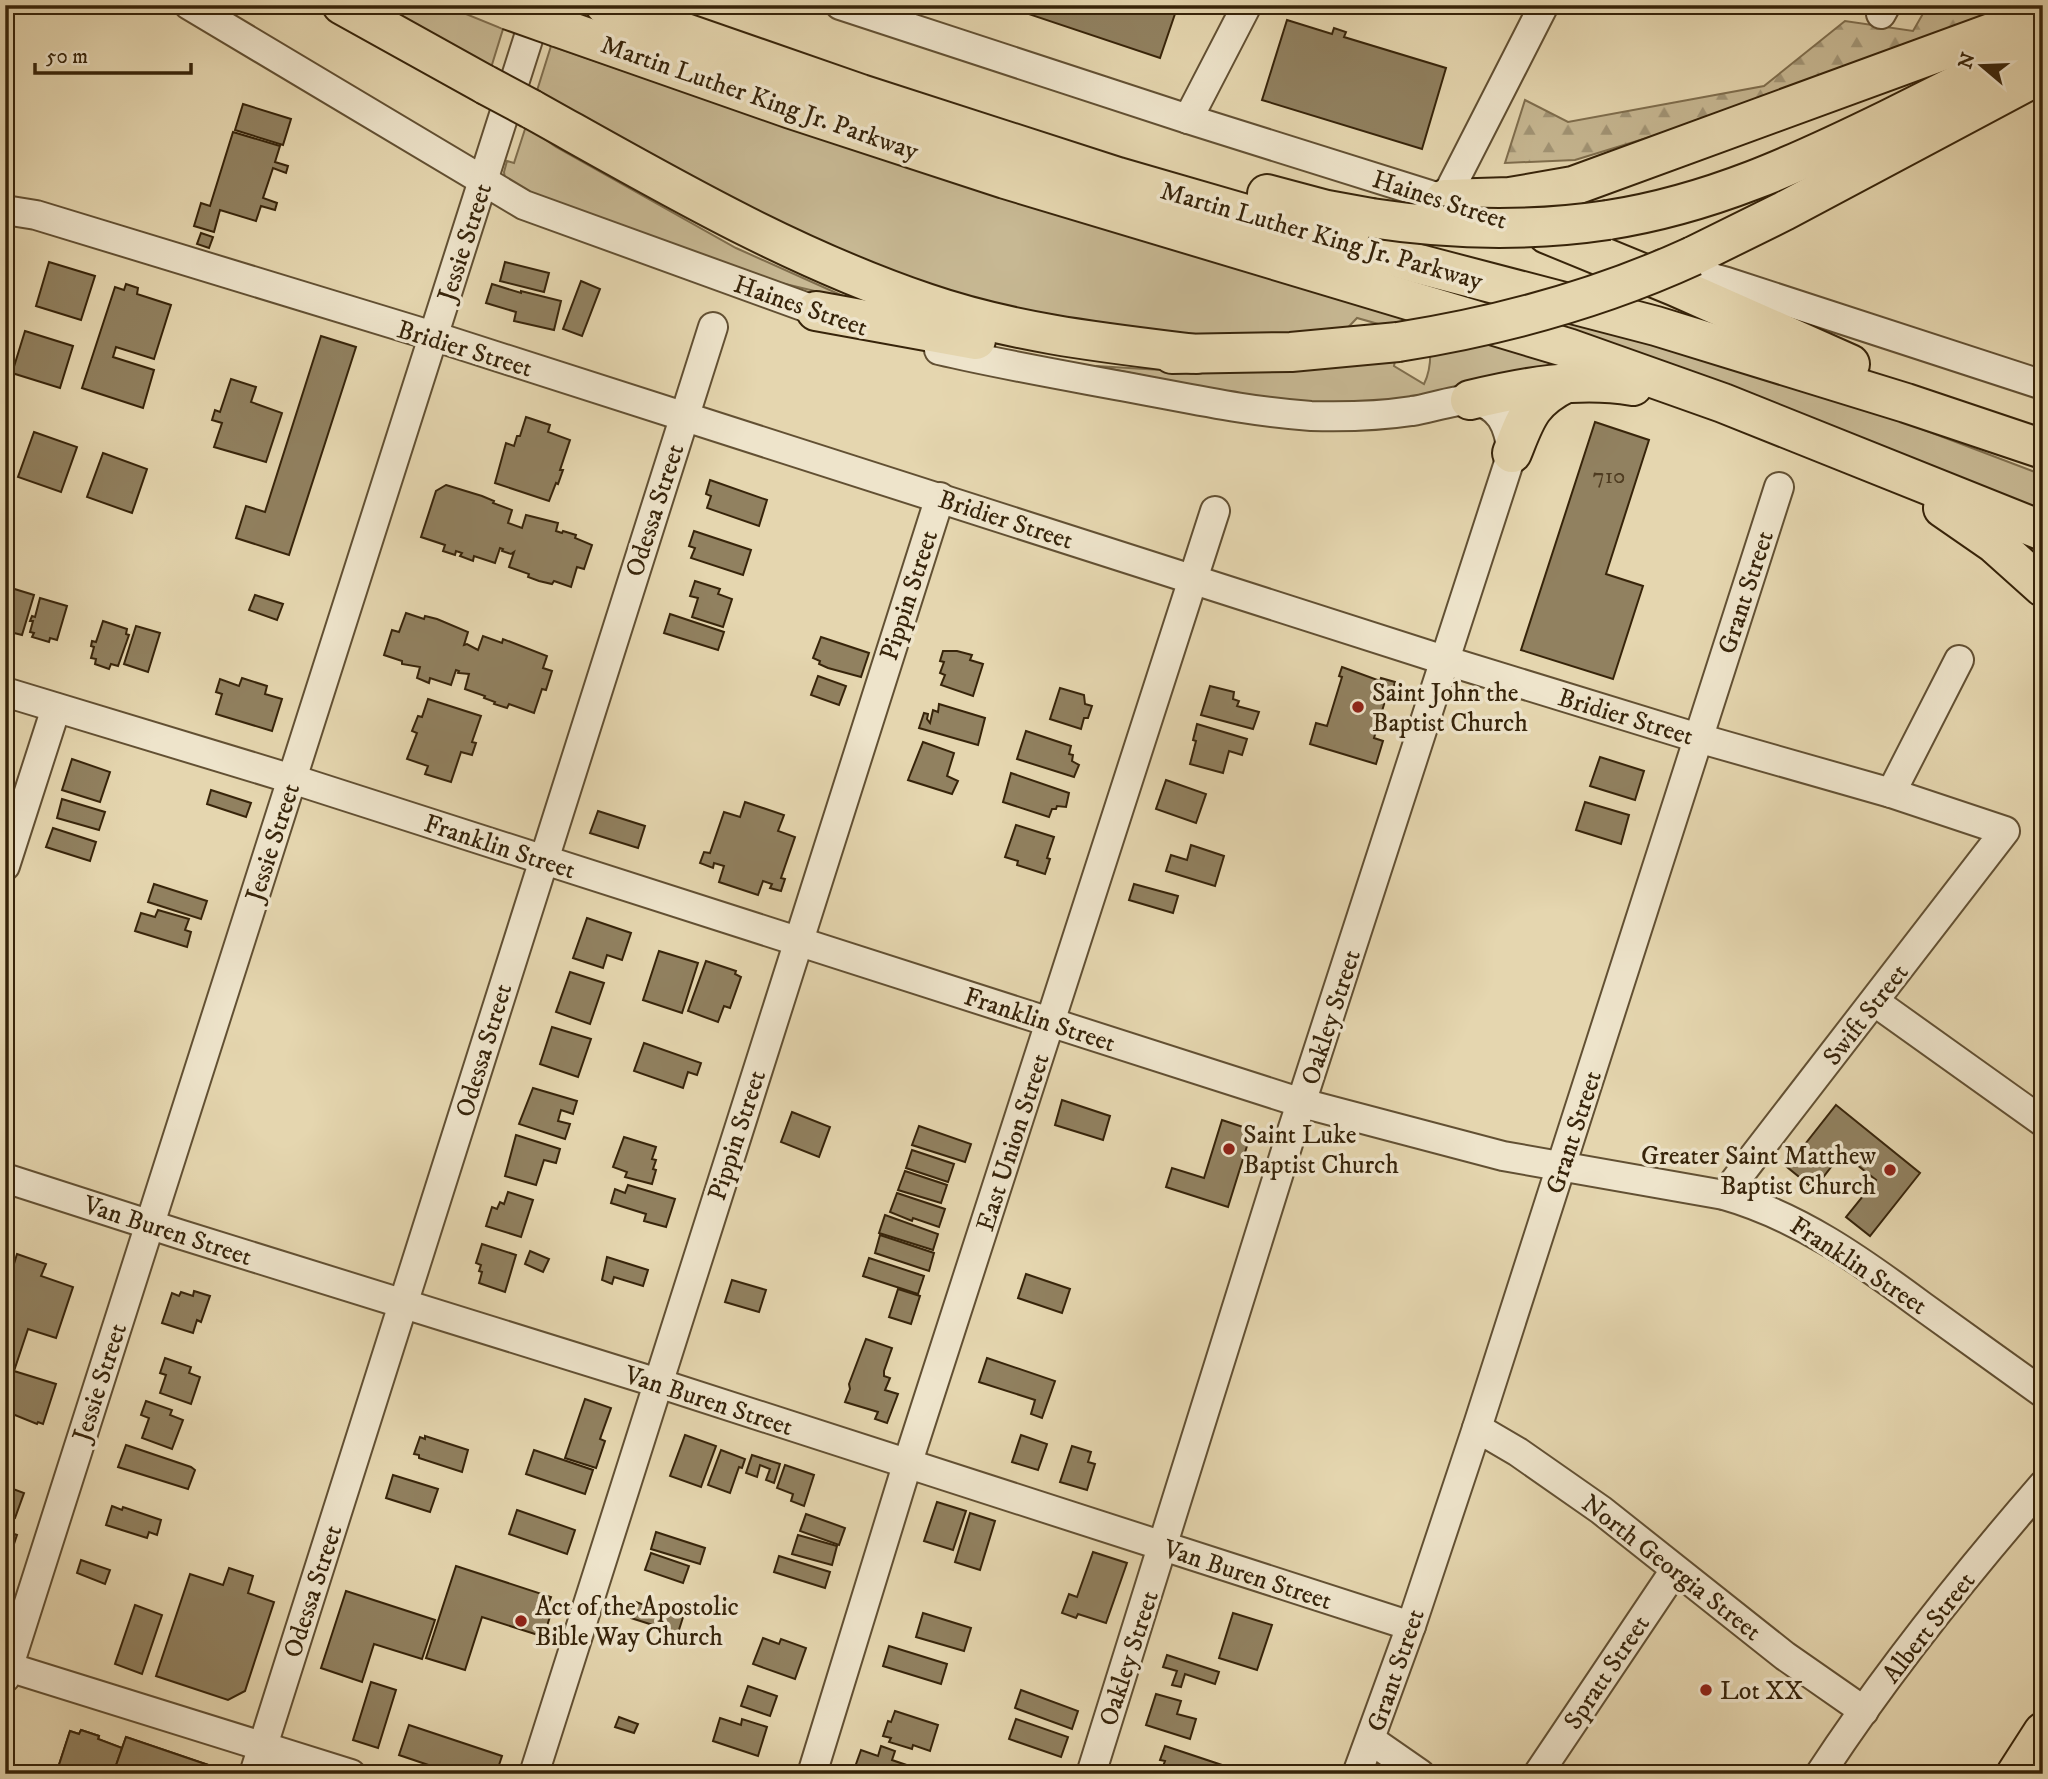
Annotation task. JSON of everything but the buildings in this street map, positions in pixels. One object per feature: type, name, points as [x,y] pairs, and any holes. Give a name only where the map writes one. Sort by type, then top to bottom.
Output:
[{"type":"highway","points":[[342,5],[728,219],[837,270],[976,318],[1073,339],[1196,354]]},
{"type":"highway","name":"Martin Luther King Jr. Parkway","points":[[605,5],[861,94],[1118,177],[1415,263],[1656,326],[1906,403],[2041,449]]},
{"type":"highway","points":[[653,5],[1282,198],[1371,218],[1477,229],[1547,227],[1608,220],[1681,205],[1747,184],[1817,154],[2043,42]]},
{"type":"highway","name":"Martin Luther King Jr. Parkway","points":[[526,12],[873,137],[1138,220],[1497,326],[1723,402],[1861,458]]},
{"type":"highway","points":[[1445,199],[1510,197],[1573,186],[2043,15]]},
{"type":"highway","points":[[816,311],[987,342],[1077,351],[1196,354],[1318,350],[1398,342],[1494,324],[1615,288],[1693,256],[1765,221],[2043,73]]},
{"type":"highway","points":[[1547,234],[1674,286],[2041,449]]},
{"type":"highway","points":[[1512,453],[1534,405],[1546,393],[1566,383]]},
{"type":"highway","points":[[1469,400],[1514,389],[1566,383],[1621,384],[1723,402]]},
{"type":"highway","points":[[1861,458],[2043,531]]},
{"type":"highway","points":[[1861,458],[1979,532],[2043,587]]},
{"type":"highway","points":[[2016,1774],[2043,1732]]},
{"type":"street","name":"Haines Street","points":[[190,5],[515,200],[547,214],[898,339],[965,356],[1273,412],[1336,416],[1382,414],[1469,400]]},
{"type":"street","name":"Haines Street","points":[[839,5],[1547,234],[1717,279],[2043,386]]},
{"type":"street","points":[[1188,119],[1247,5]]},
{"type":"street","points":[[1445,199],[1544,5]]},
{"type":"street","name":"Jessie Street","points":[[6,1671],[484,183],[526,12]]},
{"type":"street","name":"Bridier Street","points":[[5,210],[36,215],[433,337],[1444,660],[1698,738],[1892,793],[2005,831]]},
{"type":"street","name":"Odessa Street","points":[[254,1774],[713,327]]},
{"type":"street","points":[[1469,400],[1489,407],[1502,417],[1509,432],[1512,453]]},
{"type":"street","name":"Oakley Street","points":[[1091,1774],[1302,1103],[1512,453]]},
{"type":"street","name":"Grant Street","points":[[1357,1774],[1411,1626],[1477,1428],[1779,487]]},
{"type":"street","name":"Pippin Street","points":[[534,1774],[940,497]]},
{"type":"street","name":"East Union Street","points":[[812,1774],[908,1465],[1215,511]]},
{"type":"street","points":[[1892,793],[1959,660]]},
{"type":"street","name":"Franklin Street","points":[[5,692],[292,779],[1302,1103],[1503,1156],[1724,1195],[1753,1203],[1780,1214],[1839,1248],[2043,1393]]},
{"type":"street","points":[[5,866],[56,708]]},
{"type":"street","name":"Swift Street","points":[[1724,1195],[2005,831]]},
{"type":"street","points":[[1875,1002],[2043,1122]]},
{"type":"street","name":"Van Buren Street","points":[[5,1178],[658,1383],[1411,1626]]},
{"type":"street","name":"North Georgia Street","points":[[1477,1428],[1518,1452],[1601,1510],[1786,1656],[1864,1710]]},
{"type":"street","name":"Albert Street","points":[[1820,1774],[1905,1654],[2000,1534],[2043,1485]]},
{"type":"street","name":"Spratt Street","points":[[1538,1774],[1675,1570]]},
{"type":"street","points":[[6,1671],[351,1774]]},
{"type":"street","points":[[1371,1740],[1420,1774]]},
{"type":"green space","points":[[366,5],[444,5],[503,29],[490,71]]},
{"type":"green space","points":[[1928,5],[2012,5],[1761,103],[1575,160],[1505,163],[1525,100],[1568,122],[1764,86],[1845,21],[1913,31]]},
{"type":"green space","points":[[551,46],[773,122],[1556,365],[1478,391],[1320,411],[1096,366],[1178,371],[1395,361],[1394,366],[1424,384],[1429,371],[1430,347],[1396,329],[1357,318],[1340,336],[1124,335],[888,282],[535,97]]},
{"type":"green space","points":[[526,126],[556,147],[736,248],[852,300],[777,282],[575,218],[505,179],[507,161],[514,163]]},
{"type":"green space","points":[[1580,319],[1806,385],[2043,475],[2043,519],[1555,328]]},
{"type":"place","name":"Saint John the Baptist Church","points":[[1358,707]]},
{"type":"place","name":"Saint Luke Baptist Church","points":[[1229,1149]]},
{"type":"place","name":"Greater Saint Matthew Baptist Church","points":[[1890,1170]]},
{"type":"place","name":"Act of the Apostolic Bible Way Church","points":[[521,1621]]},
{"type":"place","name":"Lot XX","points":[[1706,1690]]}]
